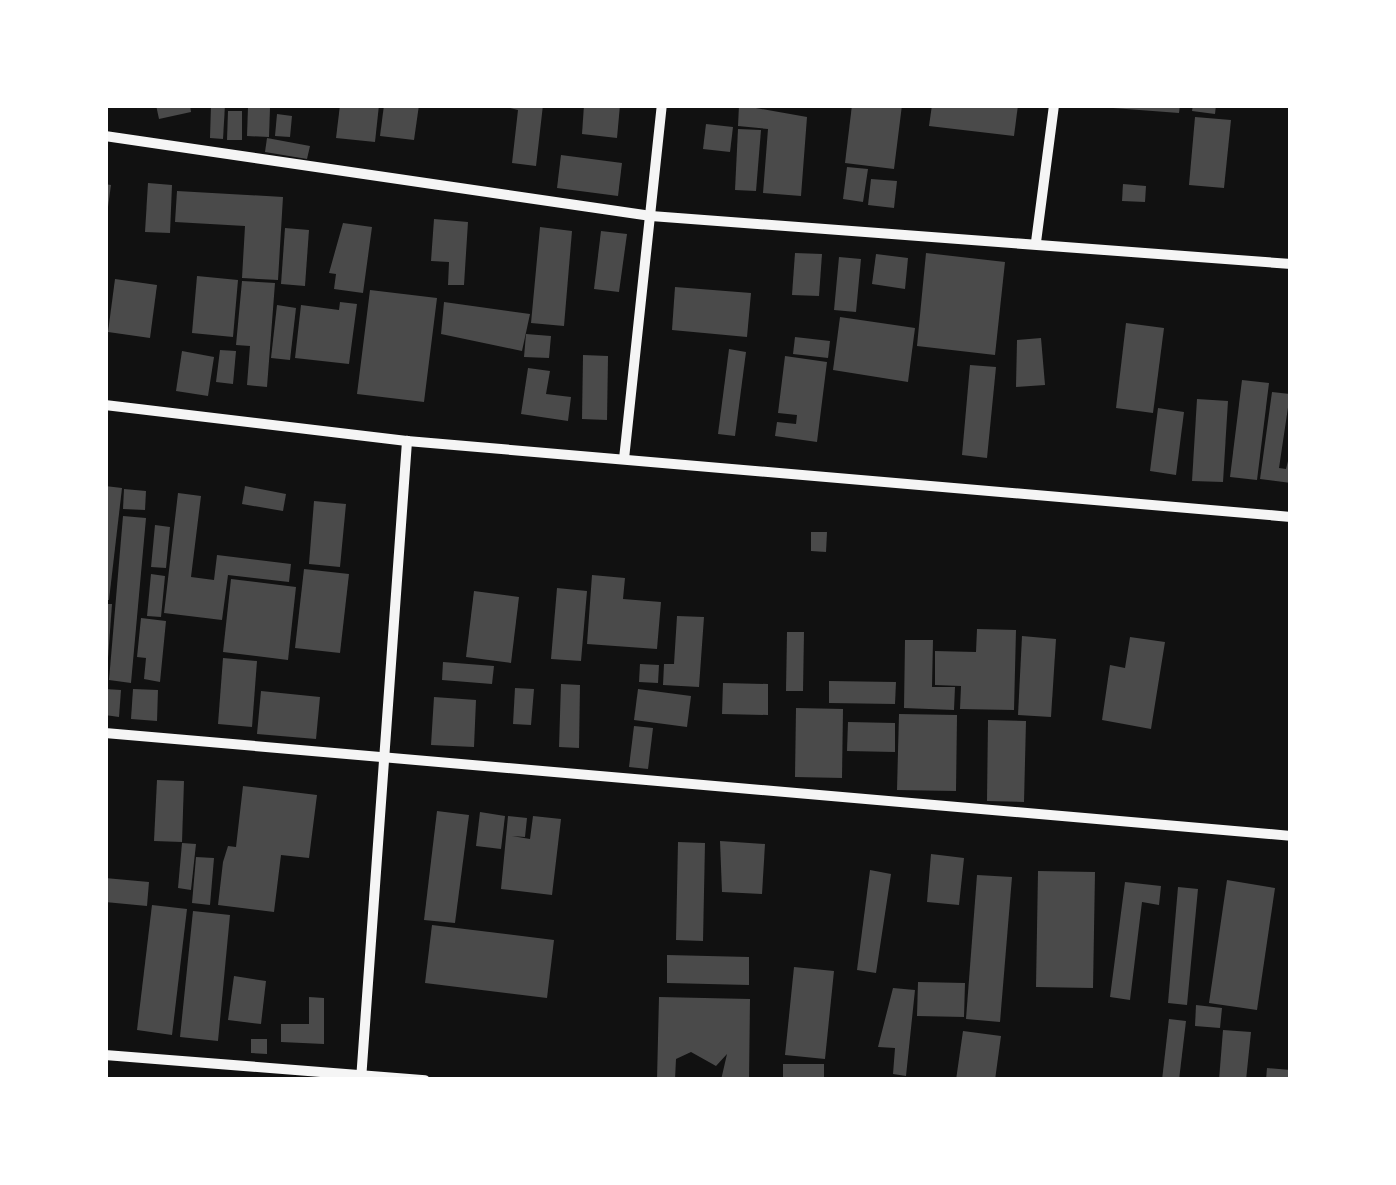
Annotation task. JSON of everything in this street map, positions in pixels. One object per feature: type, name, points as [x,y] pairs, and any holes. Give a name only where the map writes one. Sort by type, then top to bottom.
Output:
[{"type":"street","points":[[624,459],[662,105]]},
{"type":"street","points":[[1036,242],[1054,105]]},
{"type":"street","points":[[105,136],[651,216],[1291,264]]},
{"type":"street","points":[[105,405],[408,440],[1291,517]]},
{"type":"street","points":[[361,1077],[408,440]]},
{"type":"street","points":[[105,733],[1291,836]]},
{"type":"street","points":[[105,1055],[424,1080]]},
{"type":"building","points":[[156,105],[190,105],[191,112],[159,119]]},
{"type":"building","points":[[211,105],[225,105],[223,139],[210,138]]},
{"type":"building","points":[[340,105],[379,105],[375,142],[336,138]]},
{"type":"building","points":[[384,105],[419,105],[414,140],[380,136]]},
{"type":"building","points":[[498,105],[543,105],[536,166],[512,163],[518,110]]},
{"type":"building","points":[[584,105],[620,105],[617,138],[582,134]]},
{"type":"building","points":[[739,105],[807,117],[801,196],[763,193],[768,129],[738,126]]},
{"type":"building","points":[[852,105],[902,105],[894,169],[845,163]]},
{"type":"building","points":[[932,105],[1018,105],[1014,136],[929,126]]},
{"type":"building","points":[[1113,105],[1180,105],[1179,113]]},
{"type":"building","points":[[1193,105],[1216,105],[1215,114],[1192,111]]},
{"type":"building","points":[[248,107],[270,108],[269,137],[247,136]]},
{"type":"building","points":[[228,111],[242,111],[242,140],[227,140]]},
{"type":"building","points":[[277,114],[292,116],[290,137],[275,136]]},
{"type":"building","points":[[1195,117],[1231,120],[1224,188],[1189,185]]},
{"type":"building","points":[[706,124],[733,127],[730,152],[703,149]]},
{"type":"building","points":[[738,129],[761,130],[756,191],[735,190]]},
{"type":"building","points":[[267,138],[310,146],[307,159],[265,152]]},
{"type":"building","points":[[561,155],[622,163],[618,196],[557,188]]},
{"type":"building","points":[[847,167],[868,169],[863,202],[843,199]]},
{"type":"building","points":[[871,179],[897,181],[894,208],[868,205]]},
{"type":"building","points":[[148,183],[172,185],[170,233],[145,232]]},
{"type":"building","points":[[105,184],[111,185],[107,214],[105,214]]},
{"type":"building","points":[[1123,184],[1146,186],[1145,202],[1122,201]]},
{"type":"building","points":[[177,191],[283,197],[278,280],[242,278],[245,226],[175,222]]},
{"type":"building","points":[[434,219],[468,222],[464,285],[448,285],[449,262],[431,261]]},
{"type":"building","points":[[343,223],[372,227],[363,293],[334,289],[336,274],[329,273]]},
{"type":"building","points":[[540,227],[572,231],[564,326],[531,323]]},
{"type":"building","points":[[285,228],[309,230],[305,286],[281,284]]},
{"type":"building","points":[[601,231],[627,234],[619,292],[594,289]]},
{"type":"building","points":[[795,253],[822,254],[819,296],[792,295]]},
{"type":"building","points":[[926,253],[1005,262],[995,355],[917,346]]},
{"type":"building","points":[[876,254],[908,258],[905,289],[872,284]]},
{"type":"building","points":[[839,257],[861,259],[856,312],[834,310]]},
{"type":"building","points":[[197,276],[238,280],[233,337],[192,333]]},
{"type":"building","points":[[115,279],[157,285],[150,338],[108,332]]},
{"type":"building","points":[[242,281],[275,283],[267,387],[247,385],[250,346],[236,345]]},
{"type":"building","points":[[675,287],[751,293],[747,337],[672,330]]},
{"type":"building","points":[[370,290],[437,298],[424,402],[357,394]]},
{"type":"building","points":[[340,302],[357,304],[349,364],[295,358],[301,305],[339,310]]},
{"type":"building","points":[[444,302],[530,314],[522,351],[441,334]]},
{"type":"building","points":[[277,305],[296,308],[290,360],[271,358]]},
{"type":"building","points":[[840,317],[915,328],[908,382],[833,370]]},
{"type":"building","points":[[1126,323],[1164,328],[1153,413],[1116,408]]},
{"type":"building","points":[[526,334],[551,336],[549,358],[524,357]]},
{"type":"building","points":[[795,337],[830,341],[828,358],[793,354]]},
{"type":"building","points":[[1041,338],[1045,385],[1016,387],[1017,340]]},
{"type":"building","points":[[729,349],[746,352],[735,436],[718,434]]},
{"type":"building","points":[[220,350],[236,351],[233,384],[216,382]]},
{"type":"building","points":[[182,351],[214,357],[208,396],[176,391]]},
{"type":"building","points":[[583,355],[608,356],[607,420],[582,419]]},
{"type":"building","points":[[785,356],[827,362],[817,442],[775,436],[777,422],[796,424],[797,415],[778,413]]},
{"type":"building","points":[[970,365],[996,367],[987,458],[962,455]]},
{"type":"building","points":[[528,368],[550,371],[546,394],[571,397],[568,421],[521,414]]},
{"type":"building","points":[[1242,380],[1269,383],[1257,480],[1230,477]]},
{"type":"building","points":[[1272,392],[1290,394],[1279,468],[1286,469],[1291,449],[1291,483],[1260,479]]},
{"type":"building","points":[[1197,399],[1228,401],[1223,482],[1192,481]]},
{"type":"building","points":[[1158,408],[1184,412],[1176,475],[1150,471]]},
{"type":"building","points":[[105,486],[122,488],[109,600],[105,600]]},
{"type":"building","points":[[245,486],[286,494],[283,511],[242,504]]},
{"type":"building","points":[[124,489],[146,491],[145,510],[123,509]]},
{"type":"building","points":[[178,493],[201,496],[191,577],[214,580],[217,555],[291,564],[289,582],[228,575],[222,620],[164,613]]},
{"type":"building","points":[[314,501],[346,504],[340,567],[309,564]]},
{"type":"building","points":[[123,516],[146,518],[131,683],[109,680]]},
{"type":"building","points":[[155,525],[170,527],[166,568],[151,567]]},
{"type":"building","points":[[811,532],[827,532],[826,552],[811,551]]},
{"type":"building","points":[[304,569],[349,574],[340,653],[295,648]]},
{"type":"building","points":[[151,574],[165,576],[161,617],[147,616]]},
{"type":"building","points":[[592,575],[625,578],[623,599],[661,602],[657,649],[587,644]]},
{"type":"building","points":[[231,579],[296,587],[288,660],[223,652]]},
{"type":"building","points":[[557,588],[587,591],[581,661],[551,659]]},
{"type":"building","points":[[474,591],[519,597],[511,663],[466,657]]},
{"type":"building","points":[[105,604],[112,604],[108,658],[105,658]]},
{"type":"building","points":[[677,616],[704,617],[699,687],[663,685],[664,664],[674,664]]},
{"type":"building","points":[[141,618],[166,621],[160,682],[144,679],[146,658],[137,657]]},
{"type":"building","points":[[977,629],[1016,630],[1014,710],[960,709],[961,686],[935,685],[935,651],[976,652]]},
{"type":"building","points":[[787,632],[804,632],[803,691],[786,691]]},
{"type":"building","points":[[1022,636],[1056,639],[1051,717],[1018,715]]},
{"type":"building","points":[[1130,637],[1165,642],[1151,729],[1102,720],[1110,665],[1125,668]]},
{"type":"building","points":[[905,640],[933,640],[932,687],[955,687],[954,710],[904,708]]},
{"type":"building","points":[[223,658],[257,661],[252,727],[218,724]]},
{"type":"building","points":[[443,662],[494,666],[492,684],[442,680]]},
{"type":"building","points":[[640,664],[659,665],[658,683],[639,682]]},
{"type":"building","points":[[829,681],[896,682],[895,704],[829,703]]},
{"type":"building","points":[[723,683],[768,684],[768,715],[722,714]]},
{"type":"building","points":[[561,684],[580,685],[579,748],[559,747]]},
{"type":"building","points":[[515,688],[534,689],[531,725],[513,724]]},
{"type":"building","points":[[105,689],[121,690],[119,717],[105,715]]},
{"type":"building","points":[[133,689],[158,690],[157,721],[131,719]]},
{"type":"building","points":[[638,689],[691,696],[687,727],[634,720]]},
{"type":"building","points":[[261,691],[320,697],[316,739],[257,734]]},
{"type":"building","points":[[434,697],[476,700],[474,747],[431,745]]},
{"type":"building","points":[[796,708],[843,709],[842,778],[795,777]]},
{"type":"building","points":[[899,714],[957,715],[956,791],[897,790]]},
{"type":"building","points":[[988,720],[1026,721],[1024,802],[987,801]]},
{"type":"building","points":[[848,722],[895,723],[895,752],[847,751]]},
{"type":"building","points":[[634,726],[653,728],[648,769],[629,767]]},
{"type":"building","points":[[157,780],[184,781],[182,842],[154,841]]},
{"type":"building","points":[[243,786],[317,795],[309,858],[281,855],[274,912],[218,905],[223,862],[228,846],[236,847]]},
{"type":"building","points":[[437,811],[469,815],[455,923],[424,920]]},
{"type":"building","points":[[480,812],[505,816],[501,849],[476,846]]},
{"type":"building","points":[[508,816],[527,818],[525,837],[512,836],[530,839],[533,816],[561,819],[552,895],[501,889]]},
{"type":"building","points":[[720,841],[765,844],[762,894],[722,892]]},
{"type":"building","points":[[678,842],[705,843],[703,941],[676,940]]},
{"type":"building","points":[[182,843],[196,844],[191,890],[178,888]]},
{"type":"building","points":[[931,854],[964,858],[959,905],[927,902]]},
{"type":"building","points":[[196,857],[214,858],[210,905],[192,903]]},
{"type":"building","points":[[870,870],[891,874],[876,973],[857,970]]},
{"type":"building","points":[[1038,871],[1095,872],[1093,988],[1036,987]]},
{"type":"building","points":[[977,875],[1012,877],[1000,1022],[966,1019]]},
{"type":"building","points":[[105,878],[149,882],[147,906],[105,902]]},
{"type":"building","points":[[1227,880],[1275,888],[1257,1010],[1209,1003]]},
{"type":"building","points":[[1125,882],[1161,886],[1159,905],[1142,902],[1130,1000],[1110,997]]},
{"type":"building","points":[[1178,887],[1198,889],[1187,1005],[1168,1003]]},
{"type":"building","points":[[152,905],[187,909],[172,1035],[137,1030]]},
{"type":"building","points":[[193,911],[230,915],[218,1041],[180,1037]]},
{"type":"building","points":[[432,925],[554,940],[547,998],[425,983]]},
{"type":"building","points":[[667,955],[749,957],[749,985],[667,983]]},
{"type":"building","points":[[794,967],[834,971],[825,1059],[785,1055]]},
{"type":"building","points":[[234,976],[266,981],[261,1024],[228,1020]]},
{"type":"building","points":[[918,982],[965,983],[964,1017],[917,1016]]},
{"type":"building","points":[[893,988],[915,990],[906,1076],[893,1074],[895,1048],[878,1047]]},
{"type":"building","points":[[309,997],[324,998],[324,1044],[281,1042],[281,1024],[309,1024]]},
{"type":"building","points":[[659,997],[750,999],[749,1080],[721,1080],[727,1054],[716,1066],[691,1052],[676,1059],[675,1080],[657,1080]]},
{"type":"building","points":[[1196,1005],[1222,1008],[1220,1028],[1195,1026]]},
{"type":"building","points":[[1169,1019],[1186,1021],[1179,1080],[1162,1080]]},
{"type":"building","points":[[1223,1030],[1251,1032],[1246,1080],[1219,1080]]},
{"type":"building","points":[[963,1031],[1001,1036],[995,1080],[956,1080]]},
{"type":"building","points":[[251,1039],[267,1039],[267,1054],[251,1053]]},
{"type":"building","points":[[783,1064],[824,1064],[824,1080],[783,1080]]},
{"type":"building","points":[[1267,1068],[1291,1070],[1291,1080],[1266,1080]]}]
